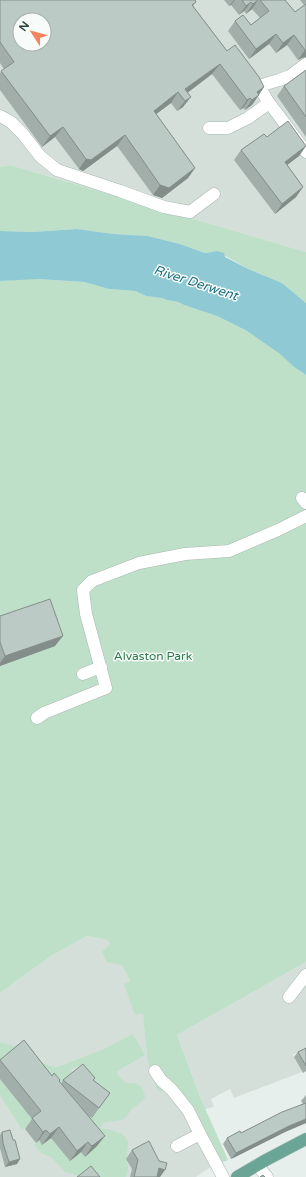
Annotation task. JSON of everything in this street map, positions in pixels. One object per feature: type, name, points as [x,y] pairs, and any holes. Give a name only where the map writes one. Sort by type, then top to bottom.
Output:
[{"type":"main road","points":[[237,1177],[306,1139]]},
{"type":"street","points":[[306,64],[284,78],[259,86],[269,103],[306,152]]},
{"type":"street","points":[[209,128],[228,128],[248,118],[269,103]]},
{"type":"street","points":[[0,116],[11,122],[22,133],[40,156],[57,170],[164,206],[190,212],[214,194]]},
{"type":"street","points":[[37,718],[44,713],[106,688],[86,614],[83,590],[92,581],[139,562],[185,554],[229,551],[306,516]]},
{"type":"street","points":[[83,674],[100,667]]},
{"type":"street","points":[[289,996],[306,975]]},
{"type":"street","points":[[155,1071],[161,1080],[172,1090],[186,1107],[223,1177]]},
{"type":"street","points":[[176,1146],[200,1134]]},
{"type":"street","points":[[257,1165],[267,1177]]},
{"type":"shaded area","points":[[0,0],[306,0],[306,252],[10,165],[0,167]]},
{"type":"shaded area","points":[[87,936],[107,940],[125,970],[143,1011],[147,1058],[167,1092],[183,1109],[211,1167],[196,1177],[0,1177],[0,993],[51,956]]},
{"type":"shaded area","points":[[306,962],[306,1048],[293,1055],[302,1072],[234,1098],[230,1089],[211,1099],[214,1107],[205,1109],[177,1035]]},
{"type":"green space","points":[[10,165],[306,252],[306,303],[282,283],[248,269],[217,251],[206,253],[180,244],[148,236],[114,234],[77,229],[32,232],[0,231],[0,167]]},
{"type":"green space","name":"Alvaston Park","points":[[27,279],[84,282],[109,289],[135,291],[146,296],[178,302],[217,316],[247,331],[280,354],[294,367],[306,375],[306,962],[177,1035],[201,1099],[228,1160],[211,1167],[199,1144],[191,1143],[188,1135],[193,1130],[183,1109],[167,1093],[158,1090],[155,1085],[147,1058],[143,1014],[141,1013],[135,1015],[124,984],[130,981],[122,965],[107,962],[102,952],[110,944],[107,940],[87,936],[51,956],[0,993],[0,281]]},
{"type":"green space","points":[[133,1034],[145,1055],[116,1072],[124,1081],[134,1083],[141,1087],[145,1098],[138,1105],[133,1107],[122,1120],[105,1122],[100,1128],[117,1132],[127,1139],[128,1172],[126,1177],[84,1177],[65,1172],[51,1157],[41,1153],[34,1145],[39,1140],[43,1145],[51,1138],[78,1124],[83,1067],[78,1066],[72,1069],[69,1077],[54,1092],[0,1064],[0,1042],[15,1046],[45,1064],[57,1067],[104,1049]]},
{"type":"green space","points":[[0,1079],[34,1122],[22,1130],[0,1095]]},
{"type":"water","name":"River Derwent","points":[[77,229],[114,234],[148,236],[180,244],[206,253],[217,251],[224,253],[225,257],[248,269],[282,283],[306,303],[306,375],[294,367],[280,354],[247,331],[217,316],[178,302],[146,296],[135,291],[109,289],[84,282],[38,279],[0,281],[0,231],[32,232]]},
{"type":"building","points":[[0,0],[195,0],[196,2],[192,5],[227,51],[235,45],[259,77],[264,87],[257,92],[259,95],[252,100],[250,98],[247,100],[220,64],[185,89],[191,97],[185,101],[178,92],[154,111],[195,168],[169,188],[160,185],[125,135],[91,160],[86,159],[63,127],[50,136],[1,71],[14,62],[0,42]]},
{"type":"building","points":[[242,0],[258,0],[253,4],[251,2],[246,6]]},
{"type":"building","points":[[260,0],[285,0],[295,12],[306,4],[306,50],[294,35],[283,43],[276,34],[256,49],[235,21],[243,15],[251,25],[269,11]]},
{"type":"building","points":[[306,70],[306,117],[284,86]]},
{"type":"building","points":[[288,121],[306,146],[285,162],[303,187],[282,204],[241,150],[264,134],[267,137]]},
{"type":"building","points":[[50,599],[63,636],[5,656],[0,642],[0,616]]},
{"type":"building","points":[[24,1040],[52,1076],[54,1073],[105,1136],[92,1146],[88,1142],[77,1151],[59,1127],[50,1134],[46,1130],[43,1132],[32,1118],[41,1111],[0,1060]]},
{"type":"building","points":[[306,1048],[306,1066],[298,1052]]},
{"type":"building","points":[[83,1064],[95,1078],[93,1080],[110,1093],[99,1108],[63,1080]]},
{"type":"building","points":[[306,1103],[306,1119],[236,1153],[227,1138],[240,1131],[241,1133],[282,1112]]},
{"type":"building","points":[[10,1130],[13,1140],[15,1140],[20,1159],[9,1162],[3,1143],[2,1132]]},
{"type":"building","points":[[149,1141],[159,1161],[167,1163],[165,1170],[159,1168],[157,1177],[134,1177],[138,1160],[132,1150]]},
{"type":"building","points":[[91,1166],[100,1177],[77,1177]]}]
